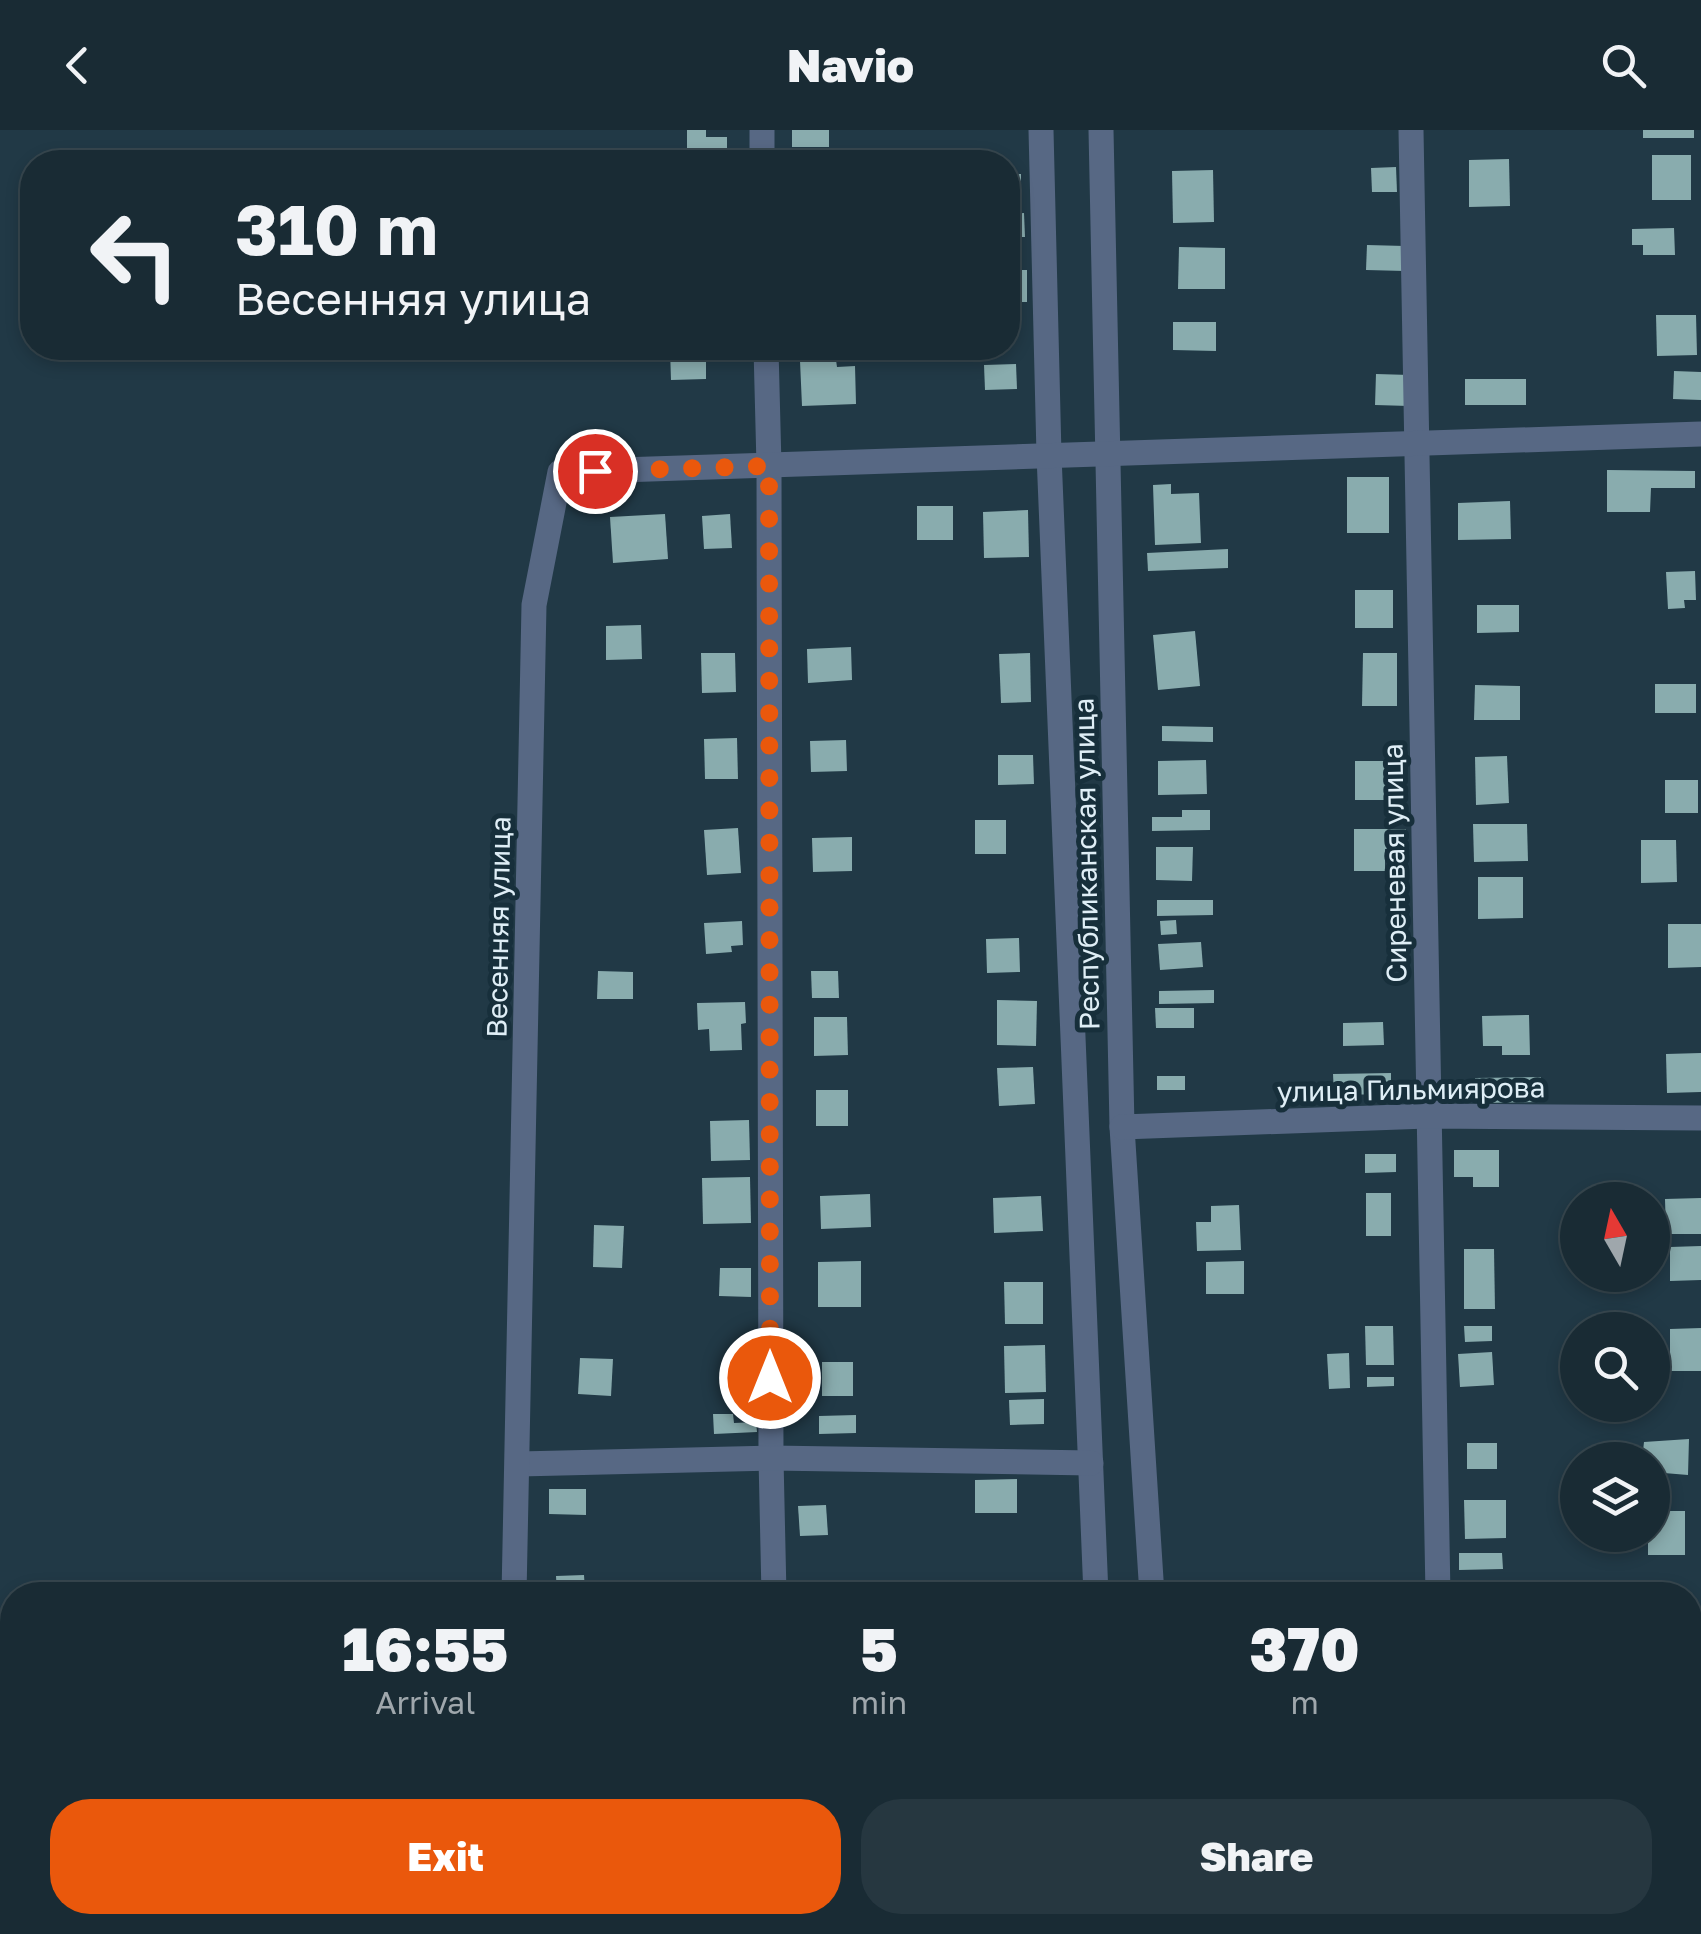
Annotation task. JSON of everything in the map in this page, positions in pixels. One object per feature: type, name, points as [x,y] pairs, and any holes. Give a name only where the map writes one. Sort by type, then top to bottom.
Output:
[{"type":"street","name":"Республиканская улица","points":[[1041,130],[1049,456],[1096,1582]]},
{"type":"street","name":"Республиканская улица","points":[[1101,130],[1122,1126],[1151,1582]]},
{"type":"street","name":"Сиреневая улица","points":[[1411,130],[1438,1582]]},
{"type":"street","points":[[766,360],[774,1582]]},
{"type":"street","name":"Весенняя улица","points":[[514,1582],[534,605],[560,472],[1701,434]]},
{"type":"street","name":"улица Гильмиярова","points":[[1122,1126],[1427,1116],[1701,1118]]},
{"type":"street","points":[[518,1464],[770,1458],[1091,1462]]},
{"type":"building","points":[[687,130],[706,130],[706,137],[727,137],[727,150],[687,150]]},
{"type":"building","points":[[792,130],[829,130],[829,147],[792,147]]},
{"type":"building","points":[[1643,130],[1694,130],[1694,138],[1643,138]]},
{"type":"building","points":[[1652,155],[1691,155],[1691,200],[1652,200]]},
{"type":"building","points":[[1509,159],[1510,206],[1469,207],[1469,160]]},
{"type":"building","points":[[1396,167],[1397,192],[1372,192],[1371,168]]},
{"type":"building","points":[[1213,170],[1214,222],[1173,223],[1172,171]]},
{"type":"building","points":[[1020,213],[1024,213],[1025,237],[1020,237]]},
{"type":"building","points":[[1674,228],[1675,255],[1643,255],[1643,245],[1632,245],[1632,229]]},
{"type":"building","points":[[1367,245],[1405,246],[1405,271],[1366,270]]},
{"type":"building","points":[[1179,247],[1225,248],[1225,289],[1178,289]]},
{"type":"building","points":[[1020,270],[1027,270],[1027,302],[1020,302]]},
{"type":"building","points":[[1656,315],[1696,315],[1697,355],[1657,356]]},
{"type":"building","points":[[1173,322],[1216,322],[1216,351],[1173,350]]},
{"type":"building","points":[[670,360],[706,360],[706,379],[671,380]]},
{"type":"building","points":[[836,360],[837,367],[855,366],[856,404],[802,406],[800,361]]},
{"type":"building","points":[[1016,364],[1017,389],[985,390],[984,365]]},
{"type":"building","points":[[1674,371],[1701,372],[1701,400],[1673,399]]},
{"type":"building","points":[[1376,374],[1410,375],[1409,406],[1375,405]]},
{"type":"building","points":[[1465,379],[1526,379],[1526,405],[1465,405]]},
{"type":"building","points":[[1607,470],[1695,471],[1695,488],[1651,488],[1650,512],[1607,512]]},
{"type":"building","points":[[1347,477],[1389,477],[1389,533],[1347,533]]},
{"type":"building","points":[[1171,484],[1171,494],[1199,493],[1201,543],[1155,545],[1153,485]]},
{"type":"building","points":[[1510,501],[1511,539],[1458,540],[1458,503]]},
{"type":"building","points":[[917,506],[953,506],[953,540],[917,540]]},
{"type":"building","points":[[1028,510],[1029,557],[984,558],[983,512]]},
{"type":"building","points":[[665,514],[668,559],[613,563],[610,517]]},
{"type":"building","points":[[730,514],[732,548],[704,549],[702,516]]},
{"type":"building","points":[[1228,549],[1228,568],[1148,571],[1147,553]]},
{"type":"building","points":[[1695,571],[1696,600],[1684,600],[1685,608],[1668,609],[1666,572]]},
{"type":"building","points":[[1355,590],[1393,590],[1393,628],[1355,628]]},
{"type":"building","points":[[1477,605],[1519,605],[1519,632],[1477,633]]},
{"type":"building","points":[[641,625],[642,659],[606,660],[606,626]]},
{"type":"building","points":[[1195,631],[1200,686],[1158,690],[1153,635]]},
{"type":"building","points":[[851,647],[852,680],[808,683],[807,649]]},
{"type":"building","points":[[701,653],[735,653],[736,692],[702,693]]},
{"type":"building","points":[[1030,653],[1031,702],[1001,703],[999,654]]},
{"type":"building","points":[[1363,653],[1397,653],[1397,706],[1362,706]]},
{"type":"building","points":[[1655,684],[1696,684],[1696,713],[1655,713]]},
{"type":"building","points":[[1475,685],[1520,686],[1520,720],[1474,720]]},
{"type":"building","points":[[1162,726],[1213,727],[1213,742],[1162,741]]},
{"type":"building","points":[[737,738],[738,779],[705,779],[704,739]]},
{"type":"building","points":[[846,740],[847,771],[811,772],[810,741]]},
{"type":"building","points":[[998,755],[1033,755],[1034,784],[998,785]]},
{"type":"building","points":[[1507,756],[1509,803],[1476,805],[1475,757]]},
{"type":"building","points":[[1206,760],[1207,794],[1158,795],[1158,761]]},
{"type":"building","points":[[1355,761],[1395,761],[1395,800],[1355,800]]},
{"type":"building","points":[[1665,780],[1698,780],[1698,813],[1665,813]]},
{"type":"building","points":[[1182,810],[1210,810],[1210,830],[1152,831],[1152,817],[1182,817]]},
{"type":"building","points":[[975,820],[1006,820],[1006,854],[975,854]]},
{"type":"building","points":[[1473,824],[1527,824],[1528,861],[1474,862]]},
{"type":"building","points":[[738,828],[741,873],[707,875],[704,830]]},
{"type":"building","points":[[1354,829],[1406,829],[1406,849],[1385,849],[1385,871],[1354,871]]},
{"type":"building","points":[[852,837],[852,871],[813,872],[812,838]]},
{"type":"building","points":[[1641,840],[1676,840],[1677,882],[1641,883]]},
{"type":"building","points":[[1156,847],[1193,847],[1192,881],[1156,880]]},
{"type":"building","points":[[1478,877],[1523,877],[1523,918],[1478,919]]},
{"type":"building","points":[[1157,900],[1213,900],[1213,915],[1157,916]]},
{"type":"building","points":[[1176,920],[1177,934],[1161,935],[1160,921]]},
{"type":"building","points":[[742,921],[743,945],[731,946],[732,952],[706,954],[704,923]]},
{"type":"building","points":[[1668,924],[1701,924],[1701,967],[1668,968]]},
{"type":"building","points":[[1019,938],[1020,972],[987,973],[986,939]]},
{"type":"building","points":[[1201,942],[1203,967],[1160,970],[1158,944]]},
{"type":"building","points":[[598,971],[633,972],[633,999],[597,999]]},
{"type":"building","points":[[811,971],[838,971],[839,998],[812,998]]},
{"type":"building","points":[[1214,990],[1214,1003],[1159,1004],[1159,991]]},
{"type":"building","points":[[997,1000],[1037,1001],[1036,1046],[997,1045]]},
{"type":"building","points":[[745,1002],[742,1050],[710,1051],[709,1029],[698,1030],[697,1003]]},
{"type":"building","points":[[1155,1008],[1194,1008],[1194,1028],[1156,1028]]},
{"type":"building","points":[[1529,1015],[1530,1055],[1502,1055],[1502,1046],[1483,1046],[1482,1016]]},
{"type":"building","points":[[814,1017],[847,1017],[848,1055],[814,1056]]},
{"type":"building","points":[[1383,1022],[1384,1045],[1343,1046],[1343,1023]]},
{"type":"building","points":[[1701,1053],[1701,1092],[1667,1093],[1666,1054]]},
{"type":"building","points":[[1033,1067],[1035,1104],[999,1106],[997,1068]]},
{"type":"building","points":[[1391,1073],[1391,1094],[1334,1095],[1333,1074]]},
{"type":"building","points":[[1157,1076],[1185,1076],[1185,1090],[1157,1090]]},
{"type":"building","points":[[1541,1077],[1541,1102],[1476,1103],[1475,1078]]},
{"type":"building","points":[[816,1090],[848,1090],[848,1126],[816,1126]]},
{"type":"building","points":[[749,1120],[750,1160],[711,1161],[710,1121]]},
{"type":"building","points":[[1454,1150],[1499,1150],[1499,1187],[1473,1187],[1473,1177],[1454,1177]]},
{"type":"building","points":[[1365,1154],[1396,1154],[1396,1172],[1365,1173]]},
{"type":"building","points":[[750,1177],[751,1223],[703,1224],[702,1178]]},
{"type":"building","points":[[1366,1193],[1391,1193],[1391,1236],[1366,1236]]},
{"type":"building","points":[[870,1194],[871,1227],[821,1229],[820,1196]]},
{"type":"building","points":[[1041,1196],[1043,1231],[994,1233],[993,1198]]},
{"type":"building","points":[[1701,1198],[1701,1234],[1670,1234],[1670,1199]]},
{"type":"building","points":[[1239,1205],[1241,1250],[1197,1251],[1196,1222],[1211,1222],[1211,1206]]},
{"type":"building","points":[[594,1225],[624,1226],[622,1268],[593,1267]]},
{"type":"building","points":[[1701,1246],[1701,1280],[1670,1281],[1670,1247]]},
{"type":"building","points":[[1464,1249],[1494,1249],[1495,1309],[1464,1309]]},
{"type":"building","points":[[861,1261],[861,1307],[818,1307],[818,1262]]},
{"type":"building","points":[[1244,1261],[1244,1294],[1206,1294],[1206,1262]]},
{"type":"building","points":[[720,1268],[751,1268],[751,1297],[719,1296]]},
{"type":"building","points":[[1004,1282],[1043,1282],[1043,1324],[1005,1324]]},
{"type":"building","points":[[1365,1326],[1393,1326],[1394,1365],[1366,1365]]},
{"type":"building","points":[[1464,1326],[1492,1326],[1492,1341],[1465,1342]]},
{"type":"building","points":[[1701,1328],[1701,1371],[1670,1371],[1670,1329]]},
{"type":"building","points":[[1045,1345],[1046,1392],[1005,1393],[1004,1346]]},
{"type":"building","points":[[1492,1352],[1494,1385],[1460,1387],[1458,1354]]},
{"type":"building","points":[[1349,1353],[1350,1388],[1329,1389],[1327,1354]]},
{"type":"building","points":[[725,1357],[755,1357],[754,1399],[724,1399]]},
{"type":"building","points":[[580,1358],[613,1359],[611,1396],[578,1394]]},
{"type":"building","points":[[822,1362],[853,1362],[853,1396],[822,1396]]},
{"type":"building","points":[[1367,1377],[1394,1377],[1394,1386],[1367,1387]]},
{"type":"building","points":[[1044,1399],[1044,1424],[1010,1425],[1009,1400]]},
{"type":"building","points":[[713,1414],[733,1414],[734,1423],[756,1422],[757,1432],[714,1434]]},
{"type":"building","points":[[856,1415],[856,1433],[819,1434],[819,1416]]},
{"type":"building","points":[[1689,1439],[1688,1475],[1670,1474],[1670,1442],[1644,1442]]},
{"type":"building","points":[[1467,1443],[1497,1443],[1497,1469],[1467,1469]]},
{"type":"building","points":[[1017,1479],[1017,1513],[975,1513],[975,1480]]},
{"type":"building","points":[[549,1489],[586,1489],[586,1515],[549,1514]]},
{"type":"building","points":[[1464,1500],[1506,1500],[1506,1538],[1465,1539]]},
{"type":"building","points":[[826,1505],[828,1535],[800,1536],[798,1506]]},
{"type":"building","points":[[1670,1511],[1685,1511],[1685,1555],[1648,1555],[1670,1552]]},
{"type":"building","points":[[1459,1553],[1502,1553],[1503,1569],[1459,1570]]},
{"type":"building","points":[[584,1575],[584,1582],[556,1582],[556,1576]]},
{"type":"route","points":[[595,471],[769,466],[770,1378]]}]
